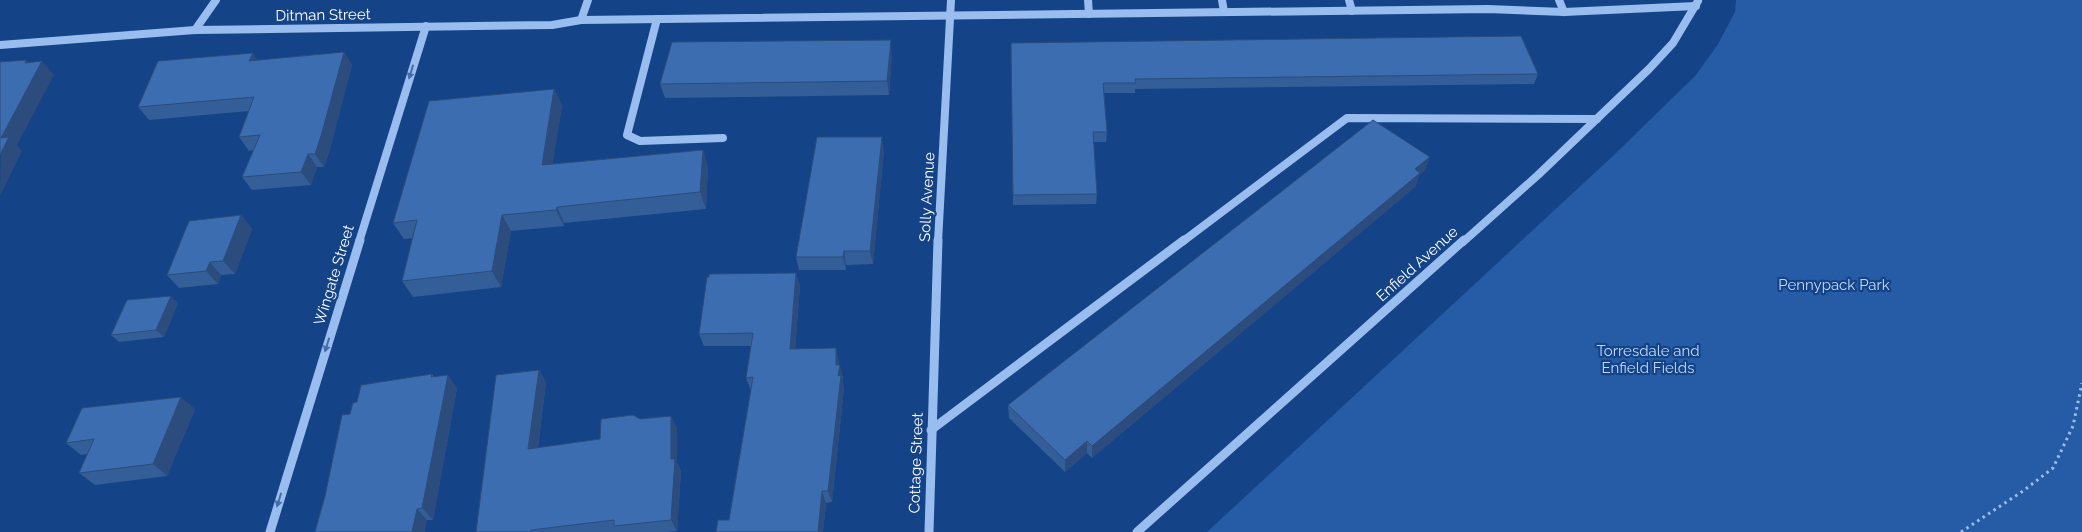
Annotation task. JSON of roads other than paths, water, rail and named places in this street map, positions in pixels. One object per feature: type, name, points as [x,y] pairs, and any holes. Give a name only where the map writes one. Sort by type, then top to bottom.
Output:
[{"type":"street","points":[[195,30],[216,0]]},
{"type":"street","points":[[581,20],[588,0]]},
{"type":"street","name":"Solly Avenue","points":[[933,395],[938,238],[951,0]]},
{"type":"street","points":[[1088,0],[1090,14]]},
{"type":"street","points":[[1222,0],[1224,12]]},
{"type":"street","points":[[1349,0],[1352,11]]},
{"type":"street","points":[[1485,0],[1488,8]]},
{"type":"street","points":[[1559,0],[1564,12]]},
{"type":"street","name":"Ditman Street","points":[[0,45],[195,30],[552,25],[581,20],[1488,8],[1564,12],[1697,3]]},
{"type":"street","name":"Enfield Avenue","points":[[1137,532],[1538,175],[1673,43],[1697,3]]},
{"type":"street","points":[[657,19],[627,135],[640,140],[723,138]]},
{"type":"street","name":"Wingate Street","points":[[270,532],[426,26]]},
{"type":"street","points":[[932,430],[1347,118],[1597,119]]},
{"type":"street","name":"Cottage Street","points":[[928,532],[933,395]]},
{"type":"park label","name":"Pennypack Park","points":[[1834,285]]},
{"type":"park label","name":"Torresdale and Enfield Fields","points":[[1648,360]]}]
